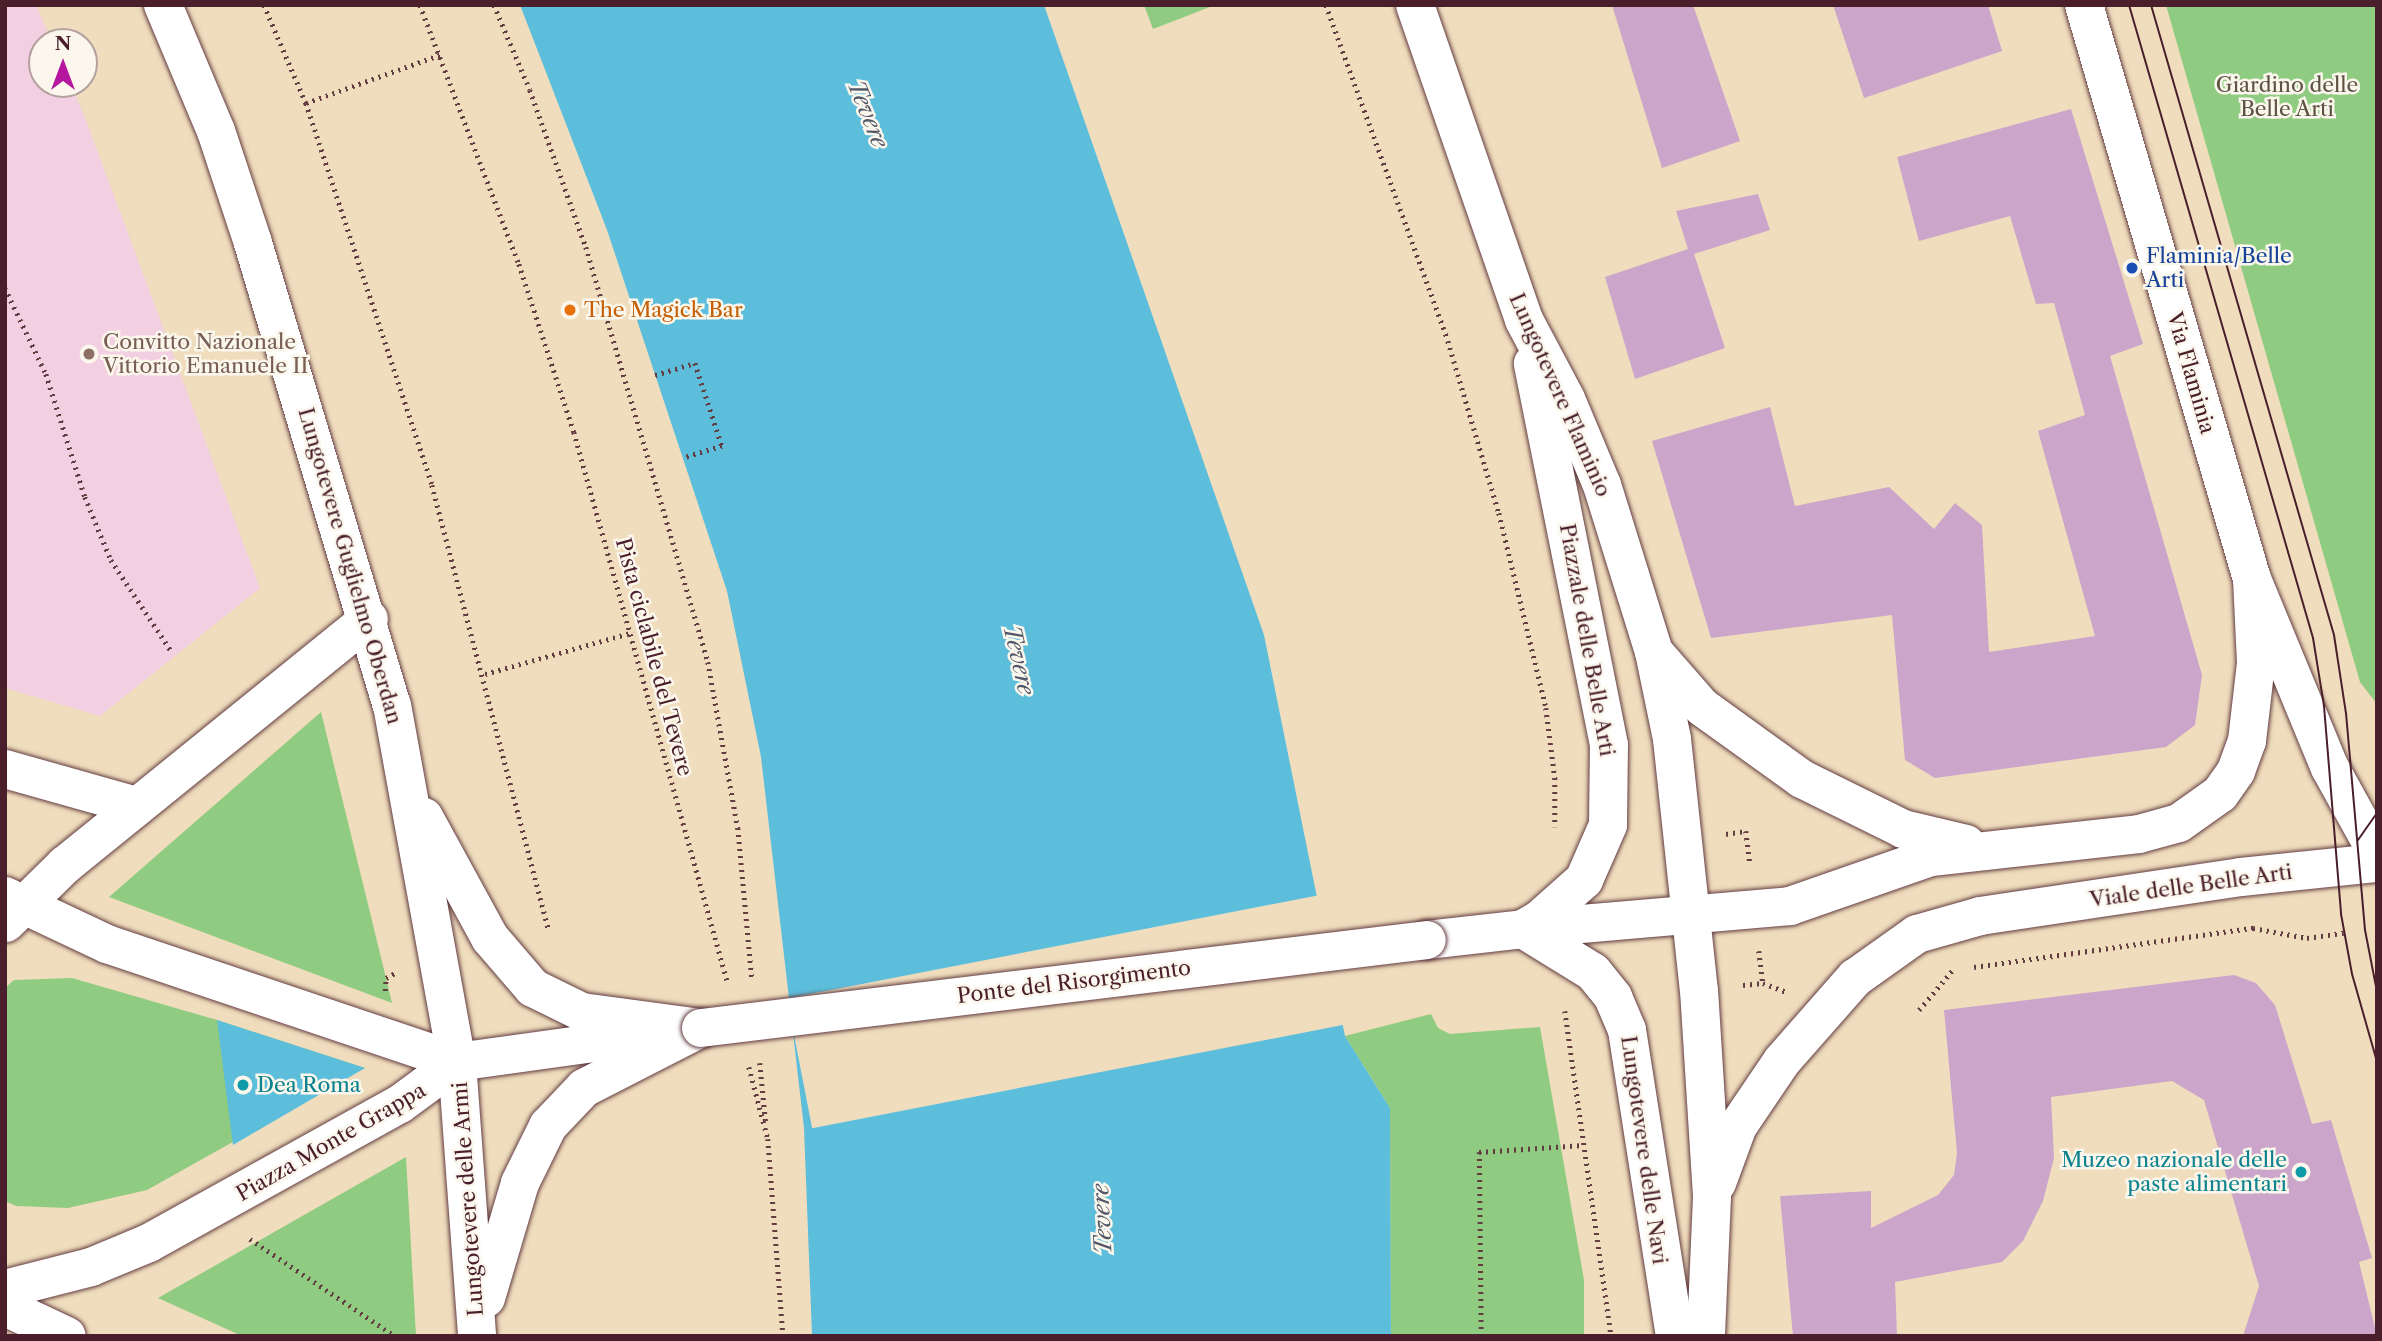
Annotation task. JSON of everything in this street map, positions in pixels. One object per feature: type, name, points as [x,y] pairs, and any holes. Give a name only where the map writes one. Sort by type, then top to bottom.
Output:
[{"type":"main road","name":"Lungotevere Guglielmo Oberdan","points":[[163,5],[216,131],[369,619],[408,788],[457,1062]]},
{"type":"main road","name":"Lungotevere Flaminio","points":[[1415,5],[1524,320],[1566,399],[1602,485],[1654,652],[1672,739],[1692,917]]},
{"type":"main road","name":"Via Flaminia","points":[[2084,5],[2252,579]]},
{"type":"main road","name":"Piazzale delle Belle Arti","points":[[1523,929],[1554,910],[1584,880],[1605,837],[1611,783],[1590,633],[1524,320]]},
{"type":"main road","points":[[1706,1336],[1712,1197],[1692,917],[1790,906],[1931,857],[2158,831],[2194,816],[2220,794],[2239,764],[2255,705],[2252,579]]},
{"type":"main road","points":[[2252,579],[2330,768],[2377,853]]},
{"type":"main road","name":"Piazza Monte Grappa","points":[[11,908],[369,619]]},
{"type":"main road","points":[[1654,652],[1687,693],[1724,725],[1829,795],[1925,836],[2000,848]]},
{"type":"main road","points":[[5,769],[137,806]]},
{"type":"main road","points":[[408,788],[490,938],[533,988],[582,1012],[701,1028]]},
{"type":"main road","name":"Viale delle Belle Arti","points":[[1712,1197],[1730,1145],[1750,1106],[1798,1041],[1855,978],[1917,934],[1956,921],[2006,912],[2241,877],[2377,863]]},
{"type":"main road","name":"Piazza Monte Grappa","points":[[11,908],[107,944],[457,1062]]},
{"type":"main road","name":"Ponte del Risorgimento","points":[[457,1062],[701,1028],[1427,940],[1523,929],[1692,917]]},
{"type":"main road","name":"Lungotevere delle Navi","points":[[1523,929],[1593,972],[1613,997],[1627,1030],[1675,1336]]},
{"type":"main road","points":[[477,1331],[520,1183],[548,1126],[584,1088],[701,1028]]},
{"type":"main road","name":"Piazza Monte Grappa","points":[[5,1289],[91,1267],[149,1243],[401,1104],[457,1062]]},
{"type":"main road","name":"Lungotevere delle Armi","points":[[457,1062],[477,1331]]},
{"type":"main road","points":[[5,1307],[67,1336]]},
{"type":"path","points":[[264,5],[306,103],[432,485],[485,674],[549,930]]},
{"type":"path","name":"Pista ciclabile del Tevere","points":[[420,5],[442,54],[519,264],[633,632],[667,773],[731,995]]},
{"type":"path","points":[[495,5],[586,247],[708,662],[738,828],[754,990]]},
{"type":"path","points":[[1326,5],[1448,341],[1499,513],[1546,708],[1554,768],[1555,827]]},
{"type":"path","points":[[306,103],[442,54]]},
{"type":"path","points":[[5,288],[46,374],[85,497],[111,560],[172,652]]},
{"type":"path","points":[[655,375],[695,363],[707,398],[722,446],[682,458]]},
{"type":"path","points":[[485,674],[633,632]]},
{"type":"path","points":[[1718,834],[1745,831],[1751,876]]},
{"type":"path","points":[[1919,1010],[1952,971],[2253,928],[2307,938],[2344,933]]},
{"type":"path","points":[[1759,950],[1763,983]]},
{"type":"path","points":[[385,999],[386,978],[401,971]]},
{"type":"path","points":[[1731,986],[1763,983],[1790,993]]},
{"type":"path","points":[[1563,1002],[1611,1336]]},
{"type":"path","points":[[760,1058],[783,1336]]},
{"type":"path","points":[[747,1060],[768,1139]]},
{"type":"path","points":[[1480,1336],[1479,1152],[1584,1145]]},
{"type":"path","points":[[250,1239],[395,1336]]},
{"type":"shaded area","name":"Convitto Nazionale Vittorio Emanuele II","points":[[5,5],[36,5],[46,28],[28,28],[28,98],[77,98],[260,588],[100,716],[5,688]]},
{"type":"green space","points":[[1144,5],[1215,5],[1153,29]]},
{"type":"green space","name":"Giardino delle Belle Arti","points":[[2166,5],[2377,5],[2377,704],[2360,682]]},
{"type":"green space","points":[[321,712],[386,978],[392,1003],[109,897]]},
{"type":"green space","points":[[72,978],[217,1020],[365,1068],[147,1190],[68,1208],[16,1206],[5,1201],[5,988],[14,980]]},
{"type":"green space","points":[[1431,1014],[1438,1028],[1450,1034],[1540,1027],[1584,1280],[1584,1336],[1391,1336],[1390,1108],[1345,1036]]},
{"type":"green space","points":[[406,1157],[416,1336],[242,1336],[158,1298]]},
{"type":"water","name":"Tevere","points":[[520,5],[1044,5],[1264,635],[1345,1036],[1390,1108],[1391,1336],[812,1336],[804,1128],[761,757],[727,591],[607,230]]},
{"type":"water","points":[[217,1020],[365,1068],[233,1145]]},
{"type":"pier","points":[[1320,895],[1345,1025],[812,1128],[787,999]]},
{"type":"building","points":[[1612,5],[1693,5],[1740,141],[1662,168]]},
{"type":"building","points":[[1833,5],[1988,5],[2002,51],[1864,98]]},
{"type":"building","points":[[2071,109],[2143,344],[2110,356],[2202,675],[2195,725],[2166,747],[1935,778],[1905,760],[1892,615],[1711,638],[1652,441],[1770,407],[1795,506],[1889,487],[1934,529],[1955,503],[1982,525],[1989,652],[2095,636],[2038,431],[2085,415],[2054,303],[2036,304],[2010,216],[1919,241],[1897,157]]},
{"type":"building","points":[[1758,194],[1770,230],[1694,254],[1725,348],[1635,379],[1605,277],[1688,249],[1676,211]]},
{"type":"building","points":[[2234,975],[2256,983],[2275,1005],[2312,1124],[2331,1120],[2372,1258],[2359,1262],[2377,1336],[2243,1336],[2259,1286],[2204,1100],[2172,1081],[2051,1097],[2054,1158],[2043,1201],[2023,1241],[2002,1262],[1895,1282],[1897,1336],[1793,1336],[1780,1196],[1871,1191],[1871,1228],[1938,1195],[1954,1175],[1957,1153],[1944,1010]]},
{"type":"tram line","points":[[2129,5],[2313,638],[2324,706],[2341,914],[2352,974],[2377,1062]]},
{"type":"tram line","points":[[2151,5],[2334,635],[2346,713],[2365,930],[2377,992]]},
{"type":"tram line","points":[[2358,840],[2377,813]]},
{"type":"place","name":"Flaminia/Belle Arti","points":[[2132,268]]},
{"type":"place","name":"The Magick Bar","points":[[570,310]]},
{"type":"place","name":"Convitto Nazionale Vittorio Emanuele II","points":[[89,354]]},
{"type":"place","name":"Dea Roma","points":[[243,1085]]},
{"type":"place","name":"Muzeo nazionale delle paste alimentari","points":[[2301,1172]]}]
